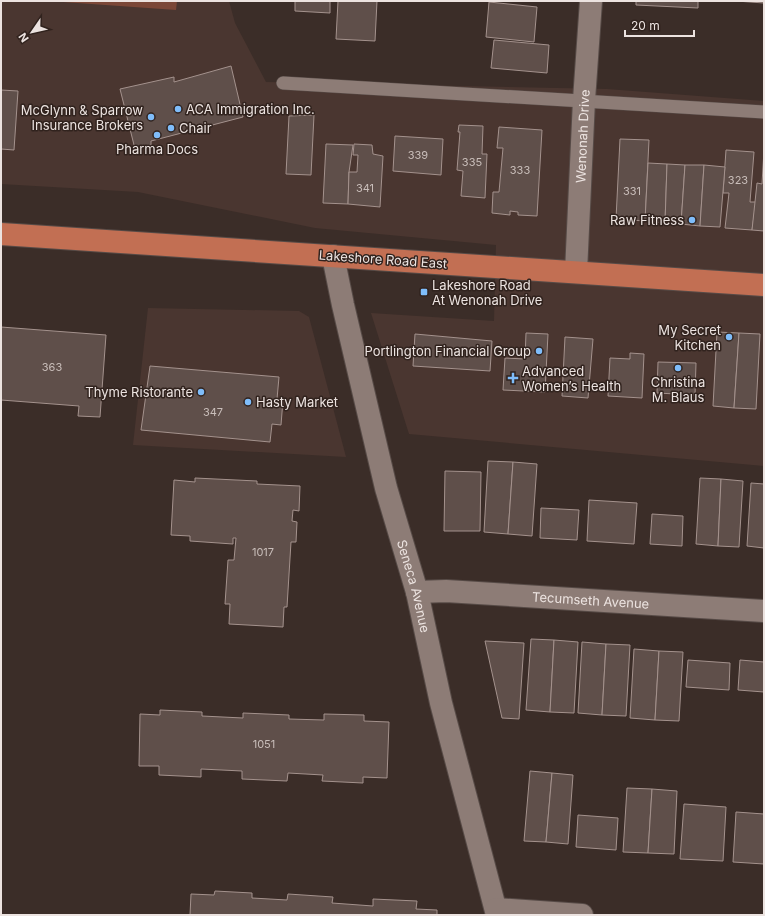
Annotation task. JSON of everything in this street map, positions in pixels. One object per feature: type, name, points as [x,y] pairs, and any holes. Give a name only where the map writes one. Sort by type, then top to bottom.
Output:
[{"type":"main road","name":"Lakeshore Road East","points":[[1,234],[764,284]]},
{"type":"street","name":"Wenonah Drive","points":[[576,272],[584,100],[591,1]]},
{"type":"street","name":"Seneca Avenue","points":[[333,256],[384,481],[417,592],[441,703],[496,912]]},
{"type":"street","name":"Tecumseth Avenue","points":[[417,592],[446,591],[764,610]]},
{"type":"street","points":[[496,912],[582,915]]},
{"type":"lane","points":[[283,83],[764,112]]},
{"type":"shaded area","points":[[1,1],[229,1],[235,23],[266,82],[607,89],[764,101],[764,466],[409,434],[371,313],[494,321],[496,245],[315,228],[138,192],[1,184]]},
{"type":"shaded area","points":[[49,1],[177,1],[176,10]]},
{"type":"shaded area","points":[[148,308],[299,311],[309,317],[346,457],[133,445]]},
{"type":"building","points":[[295,1],[330,1],[330,13],[295,11]]},
{"type":"building","points":[[338,1],[377,1],[375,41],[336,39]]},
{"type":"building","points":[[636,1],[698,1],[698,8],[636,5]]},
{"type":"building","points":[[736,1],[764,1],[764,3]]},
{"type":"building","points":[[489,2],[537,7],[534,42],[486,37]]},
{"type":"building","points":[[494,40],[549,45],[547,73],[491,68]]},
{"type":"building","points":[[231,66],[243,117],[151,141],[151,146],[135,149],[120,89],[174,77],[174,82]]},
{"type":"building","points":[[1,90],[18,91],[14,150],[1,149]]},
{"type":"building","points":[[314,115],[311,175],[286,174],[289,116]]},
{"type":"building","points":[[459,125],[483,126],[482,154],[487,154],[485,198],[461,196],[463,171],[457,170],[460,132],[458,132]]},
{"type":"building","points":[[499,127],[542,130],[537,216],[518,215],[518,212],[510,211],[510,215],[492,213],[493,192],[499,192],[503,148],[497,148]]},
{"type":"building","points":[[395,136],[443,139],[441,175],[393,171]]},
{"type":"building","points":[[620,139],[649,140],[645,221],[616,219]]},
{"type":"building","points":[[326,144],[353,145],[349,172],[348,204],[323,203]]},
{"type":"building","points":[[354,144],[372,145],[373,154],[383,156],[380,207],[348,204],[349,172],[357,172],[358,155],[353,155]]},
{"type":"building","points":[[726,150],[754,152],[750,202],[756,202],[752,230],[725,228],[729,193],[723,193]]},
{"type":"building","points":[[764,150],[764,231],[752,230],[757,183],[762,184]]},
{"type":"building","points":[[648,163],[667,164],[665,223],[645,221]]},
{"type":"building","points":[[667,164],[685,165],[681,224],[665,223]]},
{"type":"building","points":[[685,165],[704,165],[700,226],[681,224]]},
{"type":"building","points":[[704,165],[725,167],[720,227],[700,226]]},
{"type":"building","points":[[1,327],[106,335],[100,417],[78,416],[79,406],[1,400]]},
{"type":"building","points":[[717,332],[739,333],[734,408],[713,406]]},
{"type":"building","points":[[526,333],[548,334],[545,392],[503,390],[505,358],[525,359]]},
{"type":"building","points":[[739,333],[760,334],[756,409],[734,408]]},
{"type":"building","points":[[415,334],[492,341],[490,371],[413,366]]},
{"type":"building","points":[[565,337],[593,339],[588,398],[562,396]]},
{"type":"building","points":[[630,353],[644,354],[642,398],[608,396],[610,358],[630,359]]},
{"type":"building","points":[[658,362],[696,363],[695,395],[657,393]]},
{"type":"building","points":[[150,366],[279,377],[277,399],[283,400],[281,425],[272,424],[270,442],[141,430]]},
{"type":"building","points":[[488,461],[513,462],[508,534],[484,532]]},
{"type":"building","points":[[513,462],[537,464],[532,536],[508,534]]},
{"type":"building","points":[[445,471],[481,472],[480,531],[444,531]]},
{"type":"building","points":[[195,478],[257,481],[257,484],[300,486],[299,511],[293,510],[292,521],[297,522],[296,542],[291,542],[287,607],[284,607],[283,627],[229,624],[230,604],[225,604],[228,560],[234,560],[236,538],[233,538],[233,544],[190,541],[190,536],[171,535],[174,480],[195,482]]},
{"type":"building","points":[[700,478],[721,479],[718,546],[696,544]]},
{"type":"building","points":[[721,479],[743,481],[739,547],[718,546]]},
{"type":"building","points":[[751,483],[764,484],[764,548],[747,546]]},
{"type":"building","points":[[589,500],[637,503],[634,544],[587,541]]},
{"type":"building","points":[[541,508],[579,510],[577,540],[540,538]]},
{"type":"building","points":[[652,514],[683,516],[682,546],[650,544]]},
{"type":"building","points":[[531,639],[554,640],[550,712],[526,710]]},
{"type":"building","points":[[554,640],[578,642],[574,713],[550,712]]},
{"type":"building","points":[[485,641],[524,643],[519,719],[502,718]]},
{"type":"building","points":[[582,642],[606,644],[602,715],[578,713]]},
{"type":"building","points":[[606,644],[630,645],[626,716],[602,715]]},
{"type":"building","points":[[634,649],[659,651],[655,720],[630,718]]},
{"type":"building","points":[[659,651],[683,652],[679,721],[655,720]]},
{"type":"building","points":[[688,660],[730,663],[729,690],[686,687]]},
{"type":"building","points":[[740,660],[764,662],[764,692],[738,690]]},
{"type":"building","points":[[160,710],[202,712],[202,716],[243,718],[243,713],[289,715],[289,719],[324,720],[324,714],[364,715],[364,721],[389,722],[387,778],[363,777],[363,783],[322,781],[323,775],[288,773],[287,781],[242,779],[242,771],[201,769],[201,777],[159,775],[159,766],[139,766],[140,714],[160,715]]},
{"type":"building","points":[[530,771],[552,773],[546,842],[524,841]]},
{"type":"building","points":[[552,773],[573,775],[568,844],[546,842]]},
{"type":"building","points":[[627,788],[652,789],[648,853],[623,852]]},
{"type":"building","points":[[652,789],[677,791],[674,854],[648,853]]},
{"type":"building","points":[[684,804],[726,807],[723,861],[680,859]]},
{"type":"building","points":[[736,812],[764,814],[764,864],[733,862]]},
{"type":"building","points":[[578,815],[618,818],[616,850],[576,847]]},
{"type":"building","points":[[215,891],[252,893],[252,898],[287,900],[288,894],[333,897],[332,903],[373,906],[373,899],[417,901],[416,909],[437,910],[437,915],[190,915],[191,894],[214,895]]},
{"type":"place","name":"ACA Immigration Inc.","points":[[178,109]]},
{"type":"place","name":"McGlynn & Sparrow Insurance Brokers","points":[[151,117]]},
{"type":"place","name":"Chair","points":[[171,128]]},
{"type":"place","name":"Pharma Docs","points":[[157,135]]},
{"type":"place","name":"Raw Fitness","points":[[692,220]]},
{"type":"place","name":"Lakeshore Road At Wenonah Drive","points":[[424,292]]},
{"type":"place","name":"My Secret Kitchen","points":[[729,337]]},
{"type":"place","name":"Portlington Financial Group","points":[[539,351]]},
{"type":"place","name":"Christina M. Blaus","points":[[678,368]]},
{"type":"place","name":"Advanced Women’s Health","points":[[513,378]]},
{"type":"place","name":"Thyme Ristorante","points":[[201,392]]},
{"type":"place","name":"Hasty Market","points":[[248,402]]}]
